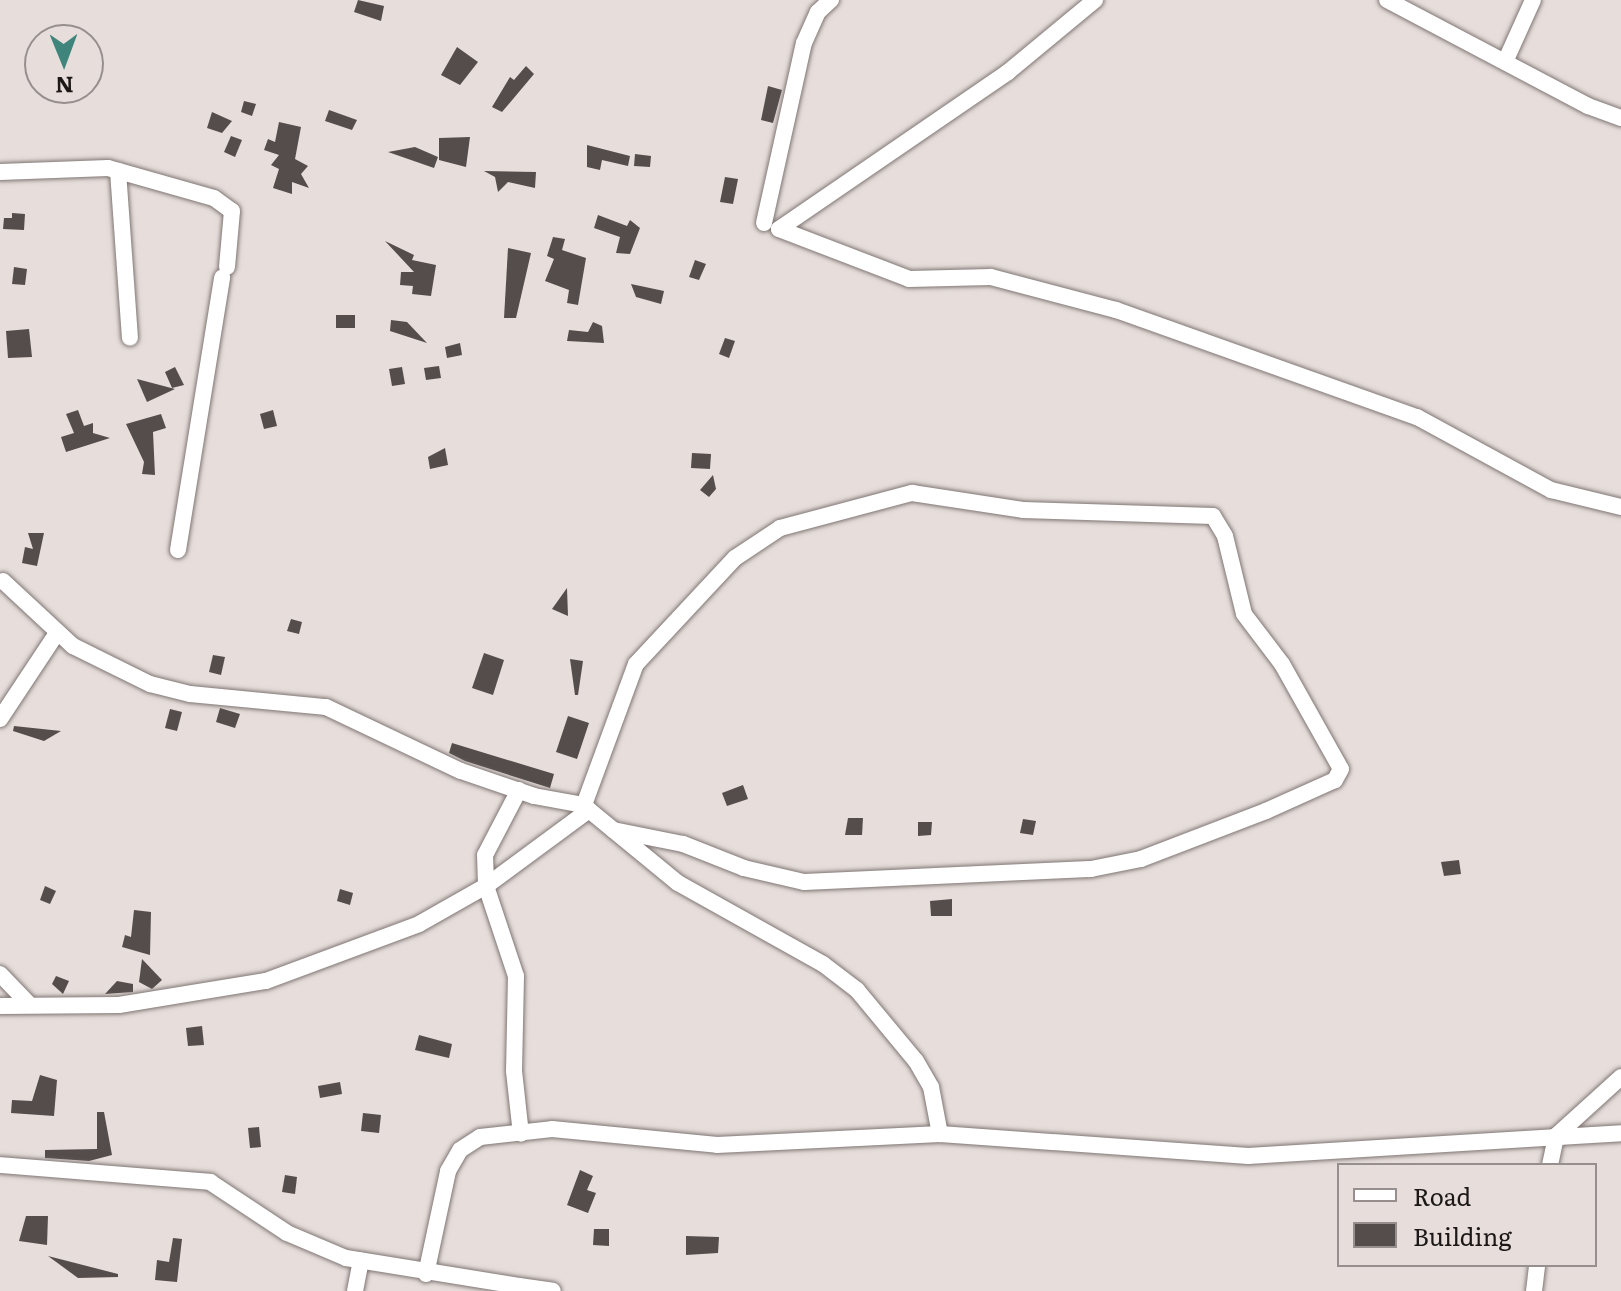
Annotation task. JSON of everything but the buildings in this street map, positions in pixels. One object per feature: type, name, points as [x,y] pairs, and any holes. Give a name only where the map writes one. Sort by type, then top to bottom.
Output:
[{"type":"street","points":[[764,223],[804,43],[818,12],[831,0]]},
{"type":"street","points":[[1095,0],[1008,72],[779,229],[909,279],[991,277],[1116,310],[1417,417],[1551,490],[1621,507]]},
{"type":"street","points":[[1387,0],[1621,118]]},
{"type":"street","points":[[1505,62],[1533,0]]},
{"type":"street","points":[[118,171],[130,338]]},
{"type":"street","points":[[0,172],[118,171],[214,198],[232,211],[225,272],[178,550]]},
{"type":"street","points":[[0,1006],[119,1005],[266,981],[419,924],[486,886],[586,808],[636,664],[668,636],[735,558],[780,528],[912,493],[1023,510],[1213,516],[1225,536],[1244,614],[1282,664],[1341,769],[1335,780],[1266,811],[1141,859],[1091,869],[804,882],[744,868],[683,844],[613,830]]},
{"type":"street","points":[[3,581],[57,633],[150,684],[190,694],[326,707],[451,767],[586,808],[678,883],[823,964],[857,990],[916,1061],[931,1087],[940,1134]]},
{"type":"street","points":[[0,719],[57,633]]},
{"type":"street","points":[[519,790],[485,855],[486,886],[516,976],[514,1071],[521,1134]]},
{"type":"street","points":[[0,974],[29,1004]]},
{"type":"street","points":[[1550,1163],[1556,1136],[1621,1077]]},
{"type":"street","points":[[426,1274],[448,1171],[460,1150],[480,1137],[570,1130],[717,1145],[940,1134],[1248,1156],[1621,1133]]},
{"type":"street","points":[[0,1165],[210,1182],[314,1247],[361,1261],[426,1274],[553,1291]]},
{"type":"street","points":[[355,1291],[361,1261]]},
{"type":"street","points":[[1534,1291],[1537,1267]]}]
